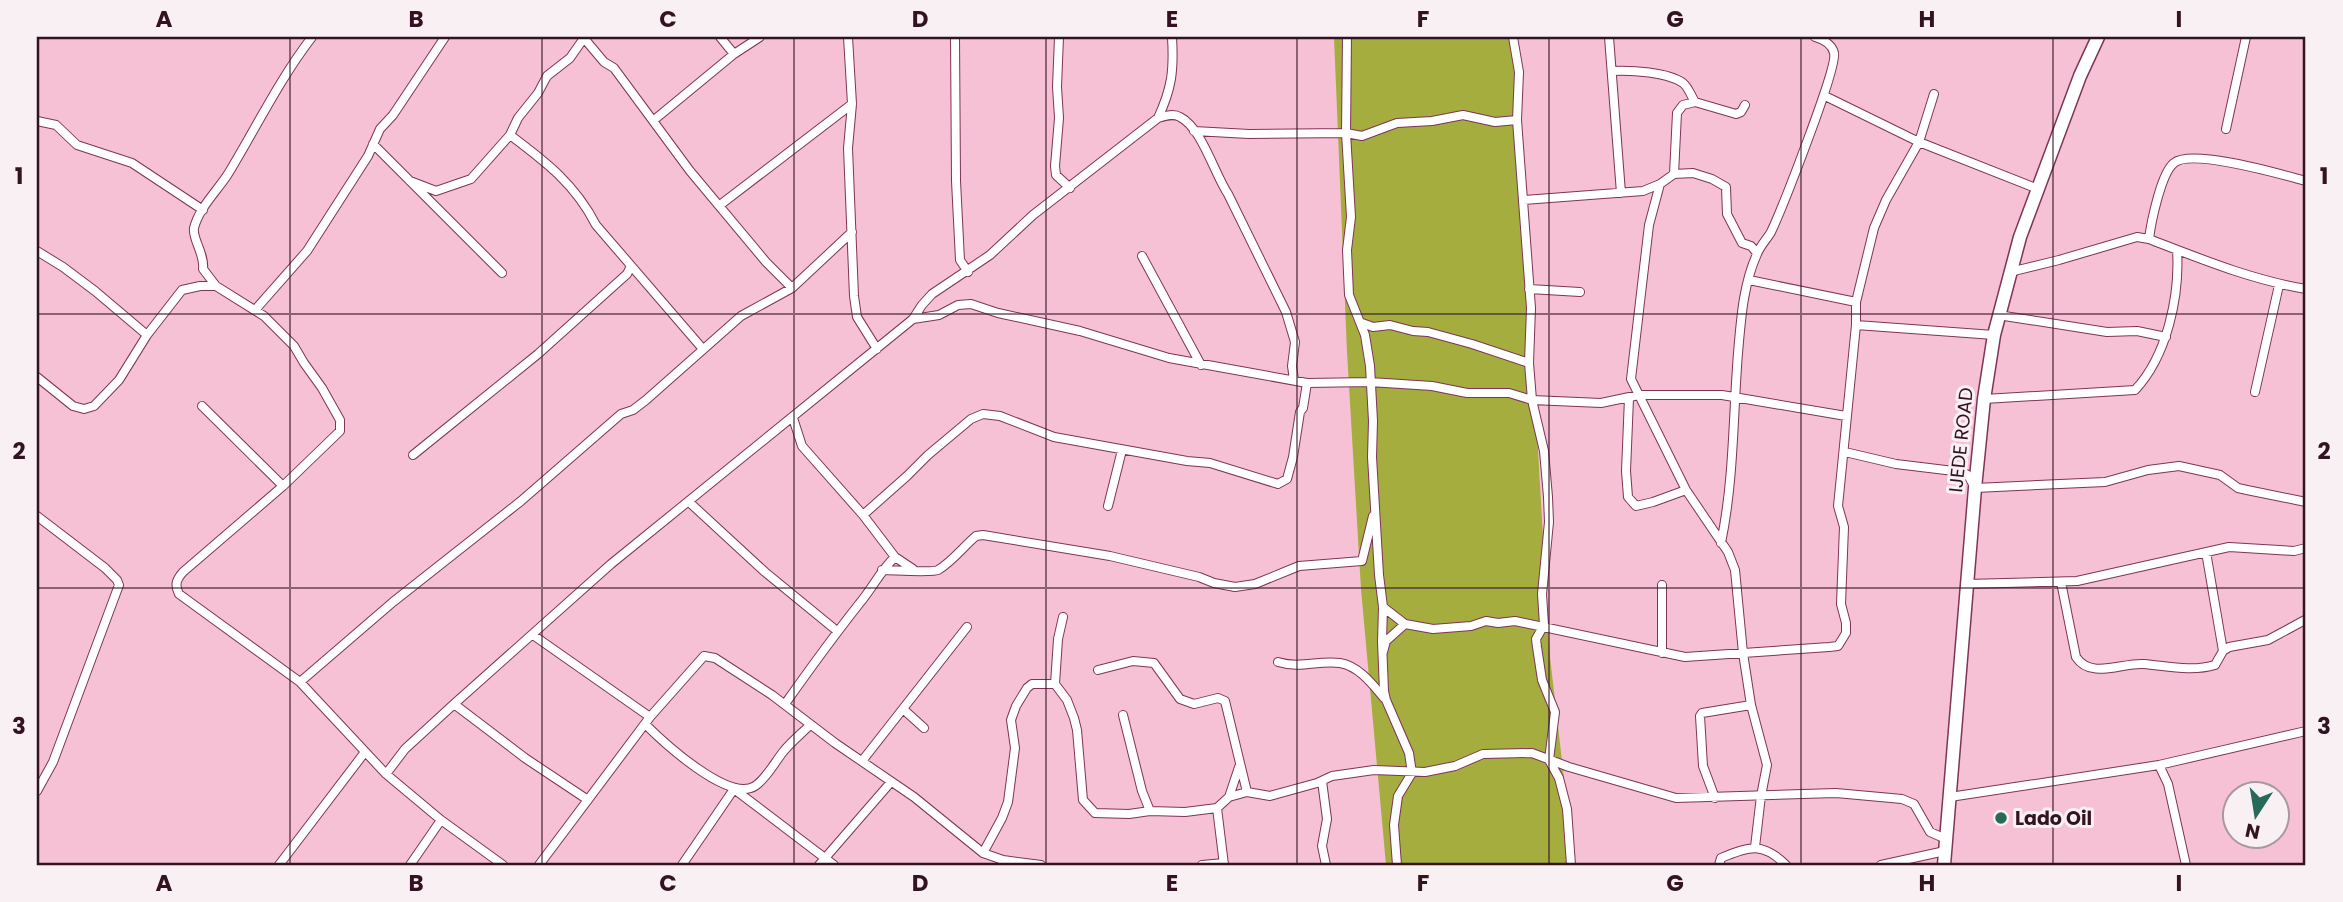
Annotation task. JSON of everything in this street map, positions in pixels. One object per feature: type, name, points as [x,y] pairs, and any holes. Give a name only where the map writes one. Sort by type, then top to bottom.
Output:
[{"type":"main road","name":"IJEDE ROAD","points":[[1944,865],[1966,583],[1984,398],[1994,335],[2010,272],[2038,189],[2080,76],[2098,37]]},
{"type":"street","points":[[312,37],[293,61],[227,175],[203,210],[194,234],[204,261],[205,274],[216,286],[264,316],[294,346],[303,363],[323,388],[341,425],[340,431],[283,486],[183,572],[177,579],[176,587],[179,594],[300,682],[386,774],[441,820],[503,865]]},
{"type":"street","points":[[255,310],[307,250],[368,156],[380,129],[393,115],[445,37]]},
{"type":"street","points":[[410,181],[436,191],[471,179],[510,135],[518,118],[538,93],[547,76],[570,58],[583,37],[604,62],[614,68],[691,171],[766,262],[792,288]]},
{"type":"street","points":[[720,37],[734,54]]},
{"type":"street","points":[[654,120],[734,54],[760,37]]},
{"type":"street","points":[[848,37],[852,104],[848,148],[856,310],[862,327],[877,349]]},
{"type":"street","points":[[955,37],[956,181],[960,260],[968,272]]},
{"type":"street","points":[[1059,37],[1056,87],[1059,118],[1055,166],[1056,175],[1070,188]]},
{"type":"street","points":[[1158,118],[1167,99],[1173,75],[1172,37]]},
{"type":"street","points":[[1347,37],[1346,133],[1351,218],[1346,250],[1349,295],[1366,335],[1379,575],[1384,607],[1382,642],[1386,700]]},
{"type":"street","points":[[1513,37],[1519,72],[1517,120],[1531,308],[1529,363],[1532,400],[1544,451],[1549,522],[1542,594],[1544,625],[1536,639],[1542,680],[1555,712],[1549,760],[1559,778],[1569,818],[1571,865]]},
{"type":"street","points":[[1609,37],[1621,193]]},
{"type":"street","points":[[1721,542],[1730,493],[1734,397],[1743,301],[1757,253],[1771,231],[1825,96],[1835,64],[1832,47],[1815,37]]},
{"type":"street","points":[[2226,129],[2246,37]]},
{"type":"street","points":[[1612,71],[1640,71],[1675,79],[1687,88],[1695,102]]},
{"type":"street","points":[[1384,607],[1405,624],[1433,629],[1471,626],[1486,621],[1515,621],[1544,625],[1662,653],[1694,657],[1838,646],[1843,640],[1846,623],[1841,595],[1844,539],[1838,506],[1845,453],[1856,302],[1874,228],[1886,200],[1919,142],[1934,94]]},
{"type":"street","points":[[1825,96],[1919,142],[2038,189]]},
{"type":"street","points":[[1674,174],[1678,113],[1683,105],[1695,102],[1736,114],[1745,106]]},
{"type":"street","points":[[720,205],[852,104]]},
{"type":"street","points":[[386,774],[405,749],[611,565],[877,349],[913,318],[932,295],[968,272],[1007,241],[1033,215],[1158,118],[1172,114],[1181,117],[1194,131],[1208,154],[1286,312],[1294,336],[1294,380]]},
{"type":"street","points":[[1194,131],[1362,135],[1397,123],[1432,121],[1463,115],[1495,122],[1517,120]]},
{"type":"street","points":[[37,121],[56,125],[77,145],[132,163],[203,210]]},
{"type":"street","points":[[510,135],[556,170],[585,203],[596,225],[702,348]]},
{"type":"street","points":[[373,144],[502,274]]},
{"type":"street","points":[[2149,239],[2153,209],[2169,170],[2173,163],[2180,160],[2220,161],[2306,181]]},
{"type":"street","points":[[1523,200],[1643,191],[1674,174],[1703,174],[1726,187],[1727,214],[1742,243],[1751,246],[1757,253]]},
{"type":"street","points":[[1660,184],[1655,197],[1644,261],[1631,379],[1686,490],[1728,552],[1735,570],[1751,705],[1767,765],[1760,796],[1755,847]]},
{"type":"street","points":[[1643,191],[1655,197]]},
{"type":"street","points":[[300,682],[393,602],[552,476],[615,420],[646,400],[741,316],[792,288],[852,232]]},
{"type":"street","points":[[2010,272],[2137,237],[2149,239],[2227,269],[2279,285],[2306,289]]},
{"type":"street","points":[[1984,398],[2135,390],[2146,378],[2166,337],[2177,282],[2177,250]]},
{"type":"street","points":[[37,251],[95,291],[147,335]]},
{"type":"street","points":[[1142,256],[1201,365]]},
{"type":"street","points":[[412,455],[538,354],[619,281],[631,266]]},
{"type":"street","points":[[1749,280],[1856,302]]},
{"type":"street","points":[[2255,392],[2279,285]]},
{"type":"street","points":[[37,377],[73,407],[84,409],[94,406],[122,375],[147,335],[182,290],[216,286]]},
{"type":"street","points":[[1529,289],[1580,292]]},
{"type":"street","points":[[913,318],[939,315],[958,305],[971,304],[1201,365],[1307,383],[1370,382],[1432,386],[1467,393],[1502,392],[1532,400],[1601,403],[1639,395],[1734,397],[1846,416]]},
{"type":"street","points":[[1998,314],[2107,332],[2137,331],[2166,337]]},
{"type":"street","points":[[1362,323],[1373,327],[1390,325],[1428,332],[1529,363]]},
{"type":"street","points":[[1856,325],[1994,335]]},
{"type":"street","points":[[1366,335],[1373,327]]},
{"type":"street","points":[[863,515],[928,454],[971,419],[984,414],[1000,416],[1054,437],[1210,463],[1278,484],[1287,479],[1307,383]]},
{"type":"street","points":[[1629,398],[1626,471],[1628,497],[1636,506],[1686,490]]},
{"type":"street","points":[[202,407],[283,486]]},
{"type":"street","points":[[793,418],[802,446],[863,515],[895,557],[913,569]]},
{"type":"street","points":[[1108,506],[1122,450]]},
{"type":"street","points":[[1845,453],[1896,464],[1962,472],[1968,475],[1975,488],[2105,482],[2148,470],[2179,466],[2220,475],[2238,488],[2306,502]]},
{"type":"street","points":[[689,502],[765,572],[837,631]]},
{"type":"street","points":[[1362,561],[1375,506]]},
{"type":"street","points":[[37,516],[105,568],[119,585],[53,762],[37,791]]},
{"type":"street","points":[[883,570],[913,569],[928,573],[937,571],[976,536],[983,535],[1110,556],[1235,587],[1255,584],[1300,566],[1362,561],[1379,575]]},
{"type":"street","points":[[1966,583],[2061,582],[2089,579],[2239,547],[2294,551],[2306,548]]},
{"type":"street","points":[[2206,552],[2223,651]]},
{"type":"street","points":[[785,704],[837,631],[895,557]]},
{"type":"street","points":[[2061,582],[2076,657],[2086,666],[2108,669],[2136,664],[2166,668],[2208,667],[2215,665],[2223,651],[2236,645],[2268,640],[2305,620]]},
{"type":"street","points":[[1662,585],[1662,653]]},
{"type":"street","points":[[1063,617],[1058,639],[1055,684],[1067,701],[1077,730],[1083,800],[1095,813],[1185,812],[1217,808],[1229,797],[1247,792],[1270,796],[1332,776],[1374,770],[1412,773],[1436,771],[1490,753],[1532,753],[1665,796],[1685,799],[1836,793],[1902,799],[1914,804],[1930,832],[1946,845]]},
{"type":"street","points":[[1383,652],[1386,641],[1405,624]]},
{"type":"street","points":[[862,761],[967,626]]},
{"type":"street","points":[[533,635],[648,720],[663,741],[702,771],[734,789],[822,862],[834,865]]},
{"type":"street","points":[[539,865],[648,720],[704,656],[715,658],[785,704],[810,725],[914,797],[983,853],[1023,865],[1041,865]]},
{"type":"street","points":[[1098,670],[1133,661],[1154,663],[1180,699],[1194,704],[1218,698],[1225,701],[1247,792]]},
{"type":"street","points":[[1278,662],[1291,666],[1340,663],[1349,666],[1369,680],[1386,700],[1409,753],[1412,773],[1398,796],[1394,825],[1397,865]]},
{"type":"street","points":[[983,853],[1008,802],[1015,748],[1011,720],[1016,706],[1032,684],[1055,684]]},
{"type":"street","points":[[454,704],[525,758],[588,800]]},
{"type":"street","points":[[1715,798],[1703,766],[1700,716],[1702,713],[1751,705]]},
{"type":"street","points":[[903,709],[924,728]]},
{"type":"street","points":[[1123,715],[1142,791],[1150,811]]},
{"type":"street","points":[[734,789],[755,786],[810,725]]},
{"type":"street","points":[[1950,797],[2159,765],[2306,731]]},
{"type":"street","points":[[279,865],[365,752]]},
{"type":"street","points":[[2159,765],[2168,784],[2186,865]]},
{"type":"street","points":[[1229,797],[1240,767]]},
{"type":"street","points":[[1559,778],[1569,767]]},
{"type":"street","points":[[1322,781],[1326,819],[1322,846],[1326,865]]},
{"type":"street","points":[[822,862],[891,782]]},
{"type":"street","points":[[682,865],[734,789]]},
{"type":"street","points":[[1202,865],[1224,864],[1217,808]]},
{"type":"street","points":[[410,865],[441,820]]},
{"type":"street","points":[[1881,865],[1946,845]]},
{"type":"street","points":[[1719,865],[1721,858],[1755,847],[1774,853],[1786,865]]},
{"type":"green space","points":[[1334,37],[1514,37],[1550,657],[1574,865],[1386,865],[1361,589],[1347,352]]},
{"type":"place","name":"Lado Oil","points":[[2001,818]]}]
